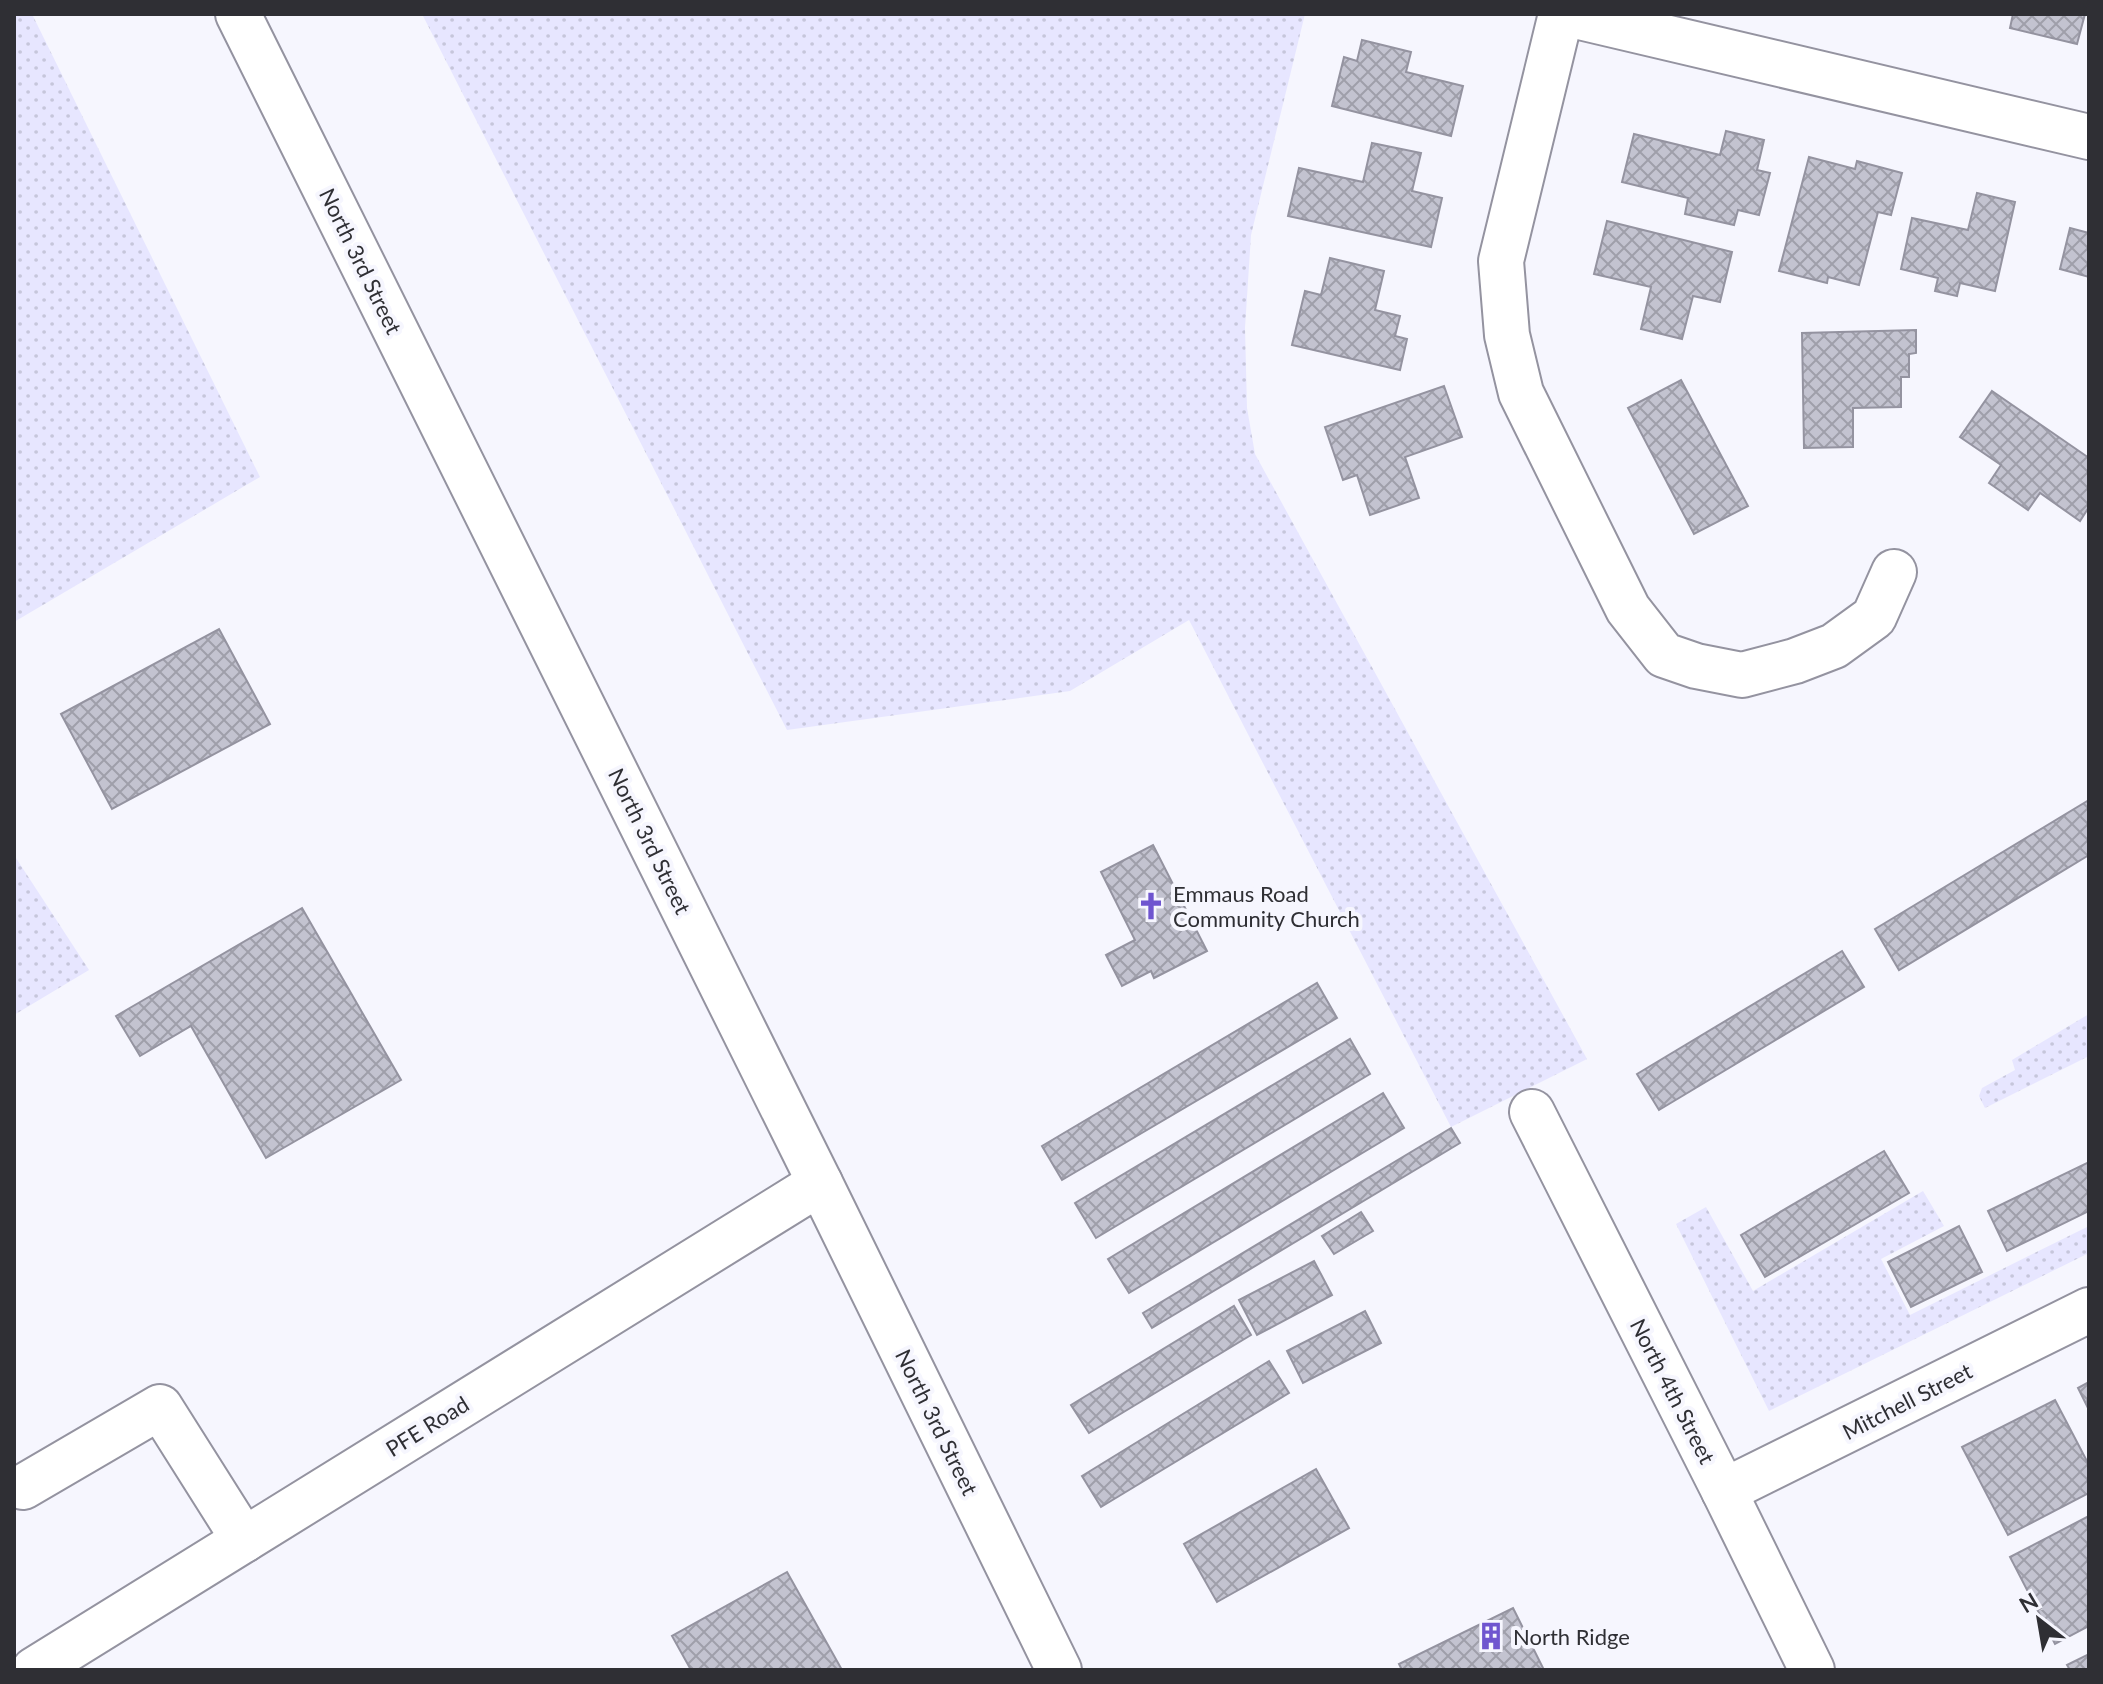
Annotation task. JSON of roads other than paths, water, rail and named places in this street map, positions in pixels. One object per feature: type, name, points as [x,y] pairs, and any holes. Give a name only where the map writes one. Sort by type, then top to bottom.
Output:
[{"type":"street","name":"North 3rd Street","points":[[238,14],[1059,1670]]},
{"type":"street","points":[[1561,14],[1501,261],[1507,335],[1521,393],[1628,609],[1664,655],[1696,666],[1742,675],[1795,661],[1834,646],[1874,617],[1894,572]]},
{"type":"street","points":[[1567,14],[2089,137]]},
{"type":"street","name":"North 4th Street","points":[[1532,1112],[1812,1670]]},
{"type":"street","name":"PFE Road","points":[[34,1670],[820,1183]]},
{"type":"street","name":"Mitchell Street","points":[[1724,1491],[2089,1310]]},
{"type":"street","points":[[23,1487],[160,1407],[244,1540]]},
{"type":"place","name":"Emmaus Road Community Church","points":[[1151,906]]},
{"type":"place","name":"North Ridge","points":[[1491,1636]]}]
